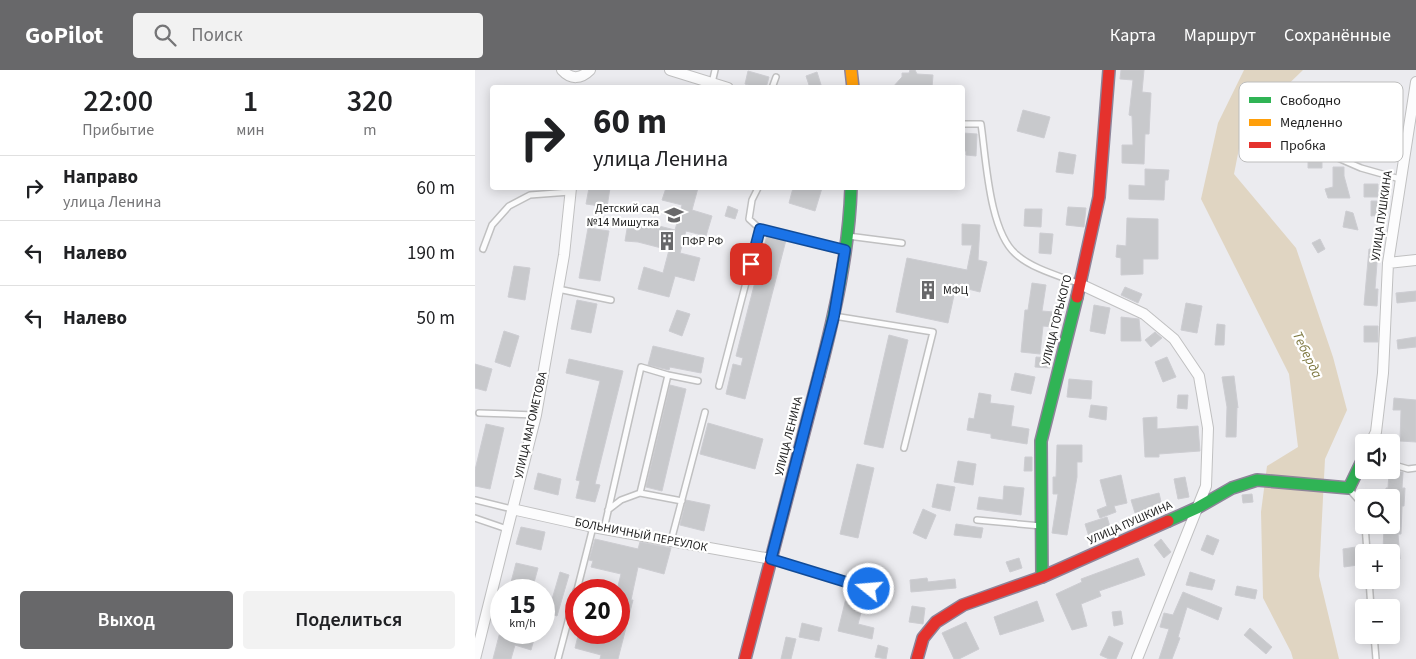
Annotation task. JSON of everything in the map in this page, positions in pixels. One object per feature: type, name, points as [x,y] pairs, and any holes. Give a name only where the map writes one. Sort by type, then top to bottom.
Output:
[{"type":"street","points":[[562,70],[566,75],[578,82],[590,70]]},
{"type":"street","points":[[670,70],[718,85]]},
{"type":"street","points":[[851,70],[853,85]]},
{"type":"street","name":"УЛИЦА ГОРЬКОГО","points":[[1042,577],[1041,441],[1080,284],[1099,197],[1109,70]]},
{"type":"street","name":"УЛИЦА ПУШКИНА","points":[[1403,161],[1416,82]]},
{"type":"street","name":"УЛИЦА ПУШКИНА","points":[[1375,434],[1383,373],[1388,263],[1403,162]]},
{"type":"street","name":"УЛИЦА МАГОМЕТОВА","points":[[475,659],[536,416],[564,255],[570,190]]},
{"type":"street","name":"УЛИЦА ЛЕНИНА","points":[[745,659],[834,316],[847,236],[851,190]]},
{"type":"street","points":[[1388,263],[1416,260]]},
{"type":"street","points":[[1080,284],[1144,314],[1174,339],[1199,376],[1208,428],[1207,486],[1137,659]]},
{"type":"street","points":[[1349,488],[1355,476]]},
{"type":"street","name":"УЛИЦА ПУШКИНА","points":[[917,659],[923,638],[936,622],[963,605],[1042,577],[1197,508],[1232,488],[1257,480],[1349,488]]},
{"type":"street","name":"БОЛЬНИЧНЫЙ ПЕРЕУЛОК","points":[[512,509],[593,527],[771,559]]},
{"type":"lane","points":[[712,83],[715,70]]},
{"type":"lane","points":[[773,85],[776,77]]},
{"type":"lane","points":[[965,124],[981,124],[993,208],[1003,238],[1016,255],[1040,268],[1080,284]]},
{"type":"lane","points":[[1347,162],[1400,179]]},
{"type":"lane","points":[[483,249],[492,225],[509,206],[530,195],[570,190]]},
{"type":"lane","points":[[757,190],[752,200],[749,219],[760,229],[845,250]]},
{"type":"lane","points":[[719,386],[760,229]]},
{"type":"lane","points":[[847,236],[902,243]]},
{"type":"lane","points":[[558,289],[611,300]]},
{"type":"lane","points":[[834,316],[933,332],[904,448]]},
{"type":"lane","points":[[604,529],[641,367],[698,382]]},
{"type":"lane","points":[[640,493],[668,375]]},
{"type":"lane","points":[[671,541],[705,412]]},
{"type":"lane","points":[[479,413],[536,416]]},
{"type":"lane","points":[[1400,467],[1408,469],[1416,468]]},
{"type":"lane","points":[[1349,488],[1355,495]]},
{"type":"lane","points":[[608,510],[621,500],[640,493],[682,501]]},
{"type":"lane","points":[[475,500],[512,509]]},
{"type":"lane","points":[[475,518],[508,530]]},
{"type":"lane","points":[[977,520],[1042,526]]},
{"type":"lane","points":[[579,579],[593,527]]},
{"type":"lane","points":[[771,559],[869,589]]},
{"type":"lane","points":[[558,659],[565,633]]},
{"type":"lane","points":[[1374,644],[1375,659]]},
{"type":"water","name":"Теберда","points":[[1244,70],[1303,70],[1291,82],[1239,82],[1239,148],[1234,174],[1296,248],[1333,357],[1347,410],[1325,459],[1319,576],[1339,659],[1293,659],[1263,598],[1261,512],[1267,466],[1298,447],[1289,374],[1201,199],[1218,123]]},
{"type":"building","points":[[910,70],[915,70],[917,74],[933,75],[932,85],[895,85],[902,77],[902,73],[909,73]]},
{"type":"building","points":[[1121,70],[1144,70],[1142,92],[1151,93],[1149,134],[1145,134],[1144,164],[1122,163],[1122,145],[1133,145],[1132,116],[1129,115],[1133,80],[1120,79]]},
{"type":"building","points":[[748,71],[769,77],[767,85],[745,84]]},
{"type":"building","points":[[817,72],[821,85],[809,85],[806,76]]},
{"type":"building","points":[[1023,110],[1050,117],[1044,138],[1017,131]]},
{"type":"building","points":[[965,133],[977,134],[976,156],[966,155]]},
{"type":"building","points":[[1059,152],[1076,155],[1073,174],[1056,172]]},
{"type":"building","points":[[1308,162],[1322,162],[1322,168],[1308,168]]},
{"type":"building","points":[[1333,167],[1344,167],[1344,176],[1350,198],[1328,198],[1325,189],[1333,187]]},
{"type":"building","points":[[1145,169],[1169,170],[1168,180],[1165,180],[1164,200],[1129,199],[1129,185],[1145,186]]},
{"type":"building","points":[[1364,184],[1378,184],[1378,197],[1364,197]]},
{"type":"building","points":[[589,190],[610,190],[607,207],[586,204]]},
{"type":"building","name":"ПФР РФ","points":[[665,190],[697,190],[692,210],[712,216],[706,236],[686,231],[680,253],[700,258],[694,281],[675,276],[669,297],[638,289],[644,267],[663,273],[669,250],[638,242],[625,241],[628,223],[655,227],[655,225],[675,230],[682,205],[662,200]]},
{"type":"building","points":[[792,190],[821,190],[815,211],[789,203]]},
{"type":"building","points":[[1371,201],[1382,201],[1382,215],[1371,216]]},
{"type":"building","points":[[728,206],[738,210],[735,219],[725,216]]},
{"type":"building","points":[[1068,207],[1086,208],[1084,227],[1066,225]]},
{"type":"building","points":[[1025,209],[1042,209],[1041,227],[1024,226]]},
{"type":"building","points":[[1346,211],[1353,213],[1358,230],[1343,227]]},
{"type":"building","points":[[1127,218],[1158,219],[1158,259],[1143,259],[1143,274],[1121,275],[1121,258],[1116,257],[1117,245],[1126,246]]},
{"type":"building","name":"МФЦ","points":[[962,224],[980,225],[978,260],[987,262],[980,292],[956,286],[948,323],[896,312],[907,258],[967,270],[972,245],[962,245]]},
{"type":"building","points":[[588,228],[609,231],[600,281],[579,278]]},
{"type":"building","points":[[1040,233],[1053,234],[1051,254],[1039,253]]},
{"type":"building","points":[[767,235],[786,240],[745,399],[726,394],[733,364],[741,366],[743,358],[736,356]]},
{"type":"building","points":[[1320,239],[1325,249],[1318,253],[1312,243]]},
{"type":"building","points":[[1369,249],[1378,250],[1375,289],[1378,289],[1377,306],[1364,305]]},
{"type":"building","points":[[514,266],[530,268],[525,300],[508,297]]},
{"type":"building","points":[[1032,283],[1046,285],[1042,311],[1054,312],[1053,327],[1043,326],[1040,354],[1021,352],[1025,310],[1028,310]]},
{"type":"building","points":[[1125,287],[1142,294],[1138,303],[1121,295]]},
{"type":"building","points":[[1416,291],[1416,301],[1397,303],[1396,293]]},
{"type":"building","points":[[577,300],[597,304],[591,333],[571,329]]},
{"type":"building","points":[[1186,303],[1202,306],[1197,333],[1181,330]]},
{"type":"building","points":[[1094,305],[1110,308],[1105,334],[1090,331]]},
{"type":"building","points":[[677,310],[690,314],[682,336],[669,331]]},
{"type":"building","points":[[1121,317],[1139,319],[1141,341],[1121,341]]},
{"type":"building","points":[[1217,324],[1225,325],[1224,345],[1215,345]]},
{"type":"building","points":[[1364,326],[1378,326],[1378,342],[1364,342]]},
{"type":"building","points":[[504,331],[519,336],[510,367],[495,362]]},
{"type":"building","points":[[1155,332],[1162,338],[1151,347],[1145,340]]},
{"type":"building","points":[[889,335],[908,340],[883,448],[864,444]]},
{"type":"building","points":[[1416,337],[1416,347],[1398,349],[1397,340]]},
{"type":"building","points":[[653,346],[704,358],[701,373],[670,367],[669,370],[648,365]]},
{"type":"building","points":[[1036,357],[1050,358],[1050,368],[1035,367]]},
{"type":"building","points":[[1167,357],[1176,377],[1163,382],[1155,362]]},
{"type":"building","points":[[569,359],[623,371],[595,484],[600,485],[595,502],[576,498],[580,481],[576,480],[600,381],[566,373]]},
{"type":"building","points":[[475,364],[492,369],[486,391],[475,388]]},
{"type":"building","points":[[1015,373],[1035,377],[1031,394],[1011,390]]},
{"type":"building","points":[[1234,376],[1238,408],[1236,437],[1226,437],[1227,407],[1222,377]]},
{"type":"building","points":[[1069,379],[1092,381],[1091,399],[1067,397]]},
{"type":"building","points":[[670,385],[686,389],[662,491],[646,487]]},
{"type":"building","points":[[979,393],[991,395],[990,403],[1014,406],[1011,426],[1029,429],[1027,444],[991,438],[991,434],[967,430],[969,418],[974,419]]},
{"type":"building","points":[[1178,395],[1188,395],[1187,409],[1177,408]]},
{"type":"building","points":[[1394,398],[1416,400],[1416,442],[1400,441],[1401,410],[1393,410]]},
{"type":"building","points":[[1091,405],[1107,407],[1106,420],[1089,417]]},
{"type":"building","points":[[1157,417],[1157,429],[1198,426],[1200,451],[1159,454],[1159,457],[1145,457],[1143,418]]},
{"type":"building","points":[[708,423],[763,439],[755,469],[700,454]]},
{"type":"building","points":[[486,424],[504,428],[490,489],[475,486],[475,470]]},
{"type":"building","points":[[1057,445],[1082,445],[1082,462],[1077,462],[1077,477],[1067,535],[1052,533],[1058,494],[1053,494],[1053,477],[1056,477]]},
{"type":"building","points":[[1025,457],[1032,457],[1032,471],[1024,471]]},
{"type":"building","points":[[958,461],[976,464],[973,485],[954,482]]},
{"type":"building","points":[[857,464],[874,468],[858,538],[840,534]]},
{"type":"building","points":[[1400,472],[1403,472],[1402,488],[1405,488],[1401,534],[1400,489],[1386,489],[1388,488],[1389,479],[1400,479]]},
{"type":"building","points":[[538,473],[561,479],[558,495],[534,489]]},
{"type":"building","points":[[1121,475],[1127,503],[1114,506],[1116,512],[1100,518],[1097,510],[1107,506],[1100,480]]},
{"type":"building","points":[[1185,477],[1189,497],[1178,499],[1174,479]]},
{"type":"building","points":[[937,484],[955,487],[950,511],[932,507]]},
{"type":"building","points":[[1004,486],[1024,488],[1021,515],[977,509],[979,497],[1003,500]]},
{"type":"building","points":[[1159,493],[1162,506],[1135,513],[1131,500]]},
{"type":"building","points":[[1252,494],[1253,502],[1243,503],[1242,495]]},
{"type":"building","points":[[686,500],[710,505],[704,531],[680,525]]},
{"type":"building","points":[[923,509],[936,515],[926,539],[913,533]]},
{"type":"building","points":[[1107,517],[1112,533],[1090,540],[1085,524]]},
{"type":"building","points":[[956,524],[983,528],[981,538],[954,535]]},
{"type":"building","points":[[521,527],[545,532],[541,550],[516,544]]},
{"type":"building","points":[[1384,534],[1398,534],[1399,544],[1383,544]]},
{"type":"building","points":[[1207,535],[1219,540],[1213,555],[1201,550]]},
{"type":"building","points":[[595,539],[638,549],[640,542],[671,548],[664,574],[638,567],[630,612],[630,579],[620,579],[621,574],[591,567],[593,561],[589,560]]},
{"type":"building","points":[[1161,539],[1171,552],[1164,558],[1154,545]]},
{"type":"building","points":[[1355,547],[1355,565],[1344,567],[1343,549]]},
{"type":"building","points":[[1019,558],[1022,568],[1010,572],[1006,562]]},
{"type":"building","points":[[1138,558],[1145,575],[1099,591],[1101,596],[1081,604],[1087,626],[1072,630],[1056,594],[1082,582],[1081,579]]},
{"type":"building","points":[[516,563],[538,568],[535,579],[512,579]]},
{"type":"building","points":[[560,572],[569,575],[568,579],[565,579],[565,589],[557,616],[555,615],[555,589]]},
{"type":"building","points":[[1190,572],[1215,580],[1212,590],[1186,585]]},
{"type":"building","points":[[927,578],[928,582],[955,579],[956,588],[911,592],[910,580]]},
{"type":"building","points":[[1237,586],[1257,590],[1255,599],[1235,595]]},
{"type":"building","points":[[1183,592],[1222,608],[1218,620],[1187,607],[1178,637],[1180,638],[1172,659],[1159,659],[1169,629],[1160,627],[1164,613],[1173,615]]},
{"type":"building","points":[[847,594],[865,597],[858,624],[874,628],[872,639],[838,631]]},
{"type":"building","points":[[1037,601],[1044,621],[1000,635],[994,617]]},
{"type":"building","points":[[912,606],[925,608],[923,624],[909,622]]},
{"type":"building","points":[[1121,611],[1123,624],[1114,626],[1112,612]]},
{"type":"building","points":[[966,622],[979,649],[959,659],[954,659],[942,633]]},
{"type":"building","points":[[802,623],[822,628],[819,641],[799,637]]},
{"type":"building","points":[[1250,628],[1272,647],[1266,654],[1244,635]]},
{"type":"building","points":[[1109,636],[1123,643],[1116,659],[1109,659],[1100,655]]},
{"type":"building","points":[[786,637],[796,639],[791,659],[781,659]]},
{"type":"building","points":[[497,644],[533,644],[531,650],[515,645],[511,659],[493,659]]},
{"type":"building","points":[[576,644],[622,644],[618,659],[600,659],[601,655],[575,648]]},
{"type":"building","points":[[878,645],[888,648],[886,659],[875,657]]},
{"type":"traffic: fast","points":[[819,375],[844,259],[851,190]]},
{"type":"traffic: fast","points":[[1042,577],[1041,441],[1077,297]]},
{"type":"traffic: fast","points":[[1168,521],[1197,508],[1232,488],[1257,480],[1349,488],[1355,476]]},
{"type":"traffic: slow","points":[[851,70],[853,85]]},
{"type":"traffic: jam","points":[[1077,297],[1099,197],[1109,70]]},
{"type":"traffic: jam","points":[[745,659],[819,375]]},
{"type":"traffic: jam","points":[[917,659],[923,638],[936,622],[963,605],[1042,577],[1168,521]]},
{"type":"place","name":"Детский сад №14 Мишутка","points":[[674,215]]},
{"type":"place","name":"ПФР РФ","points":[[667,241]]},
{"type":"place","name":"МФЦ","points":[[928,290]]},
{"type":"route","points":[[751,264],[760,229],[845,250],[834,316],[771,559],[869,589]]}]
